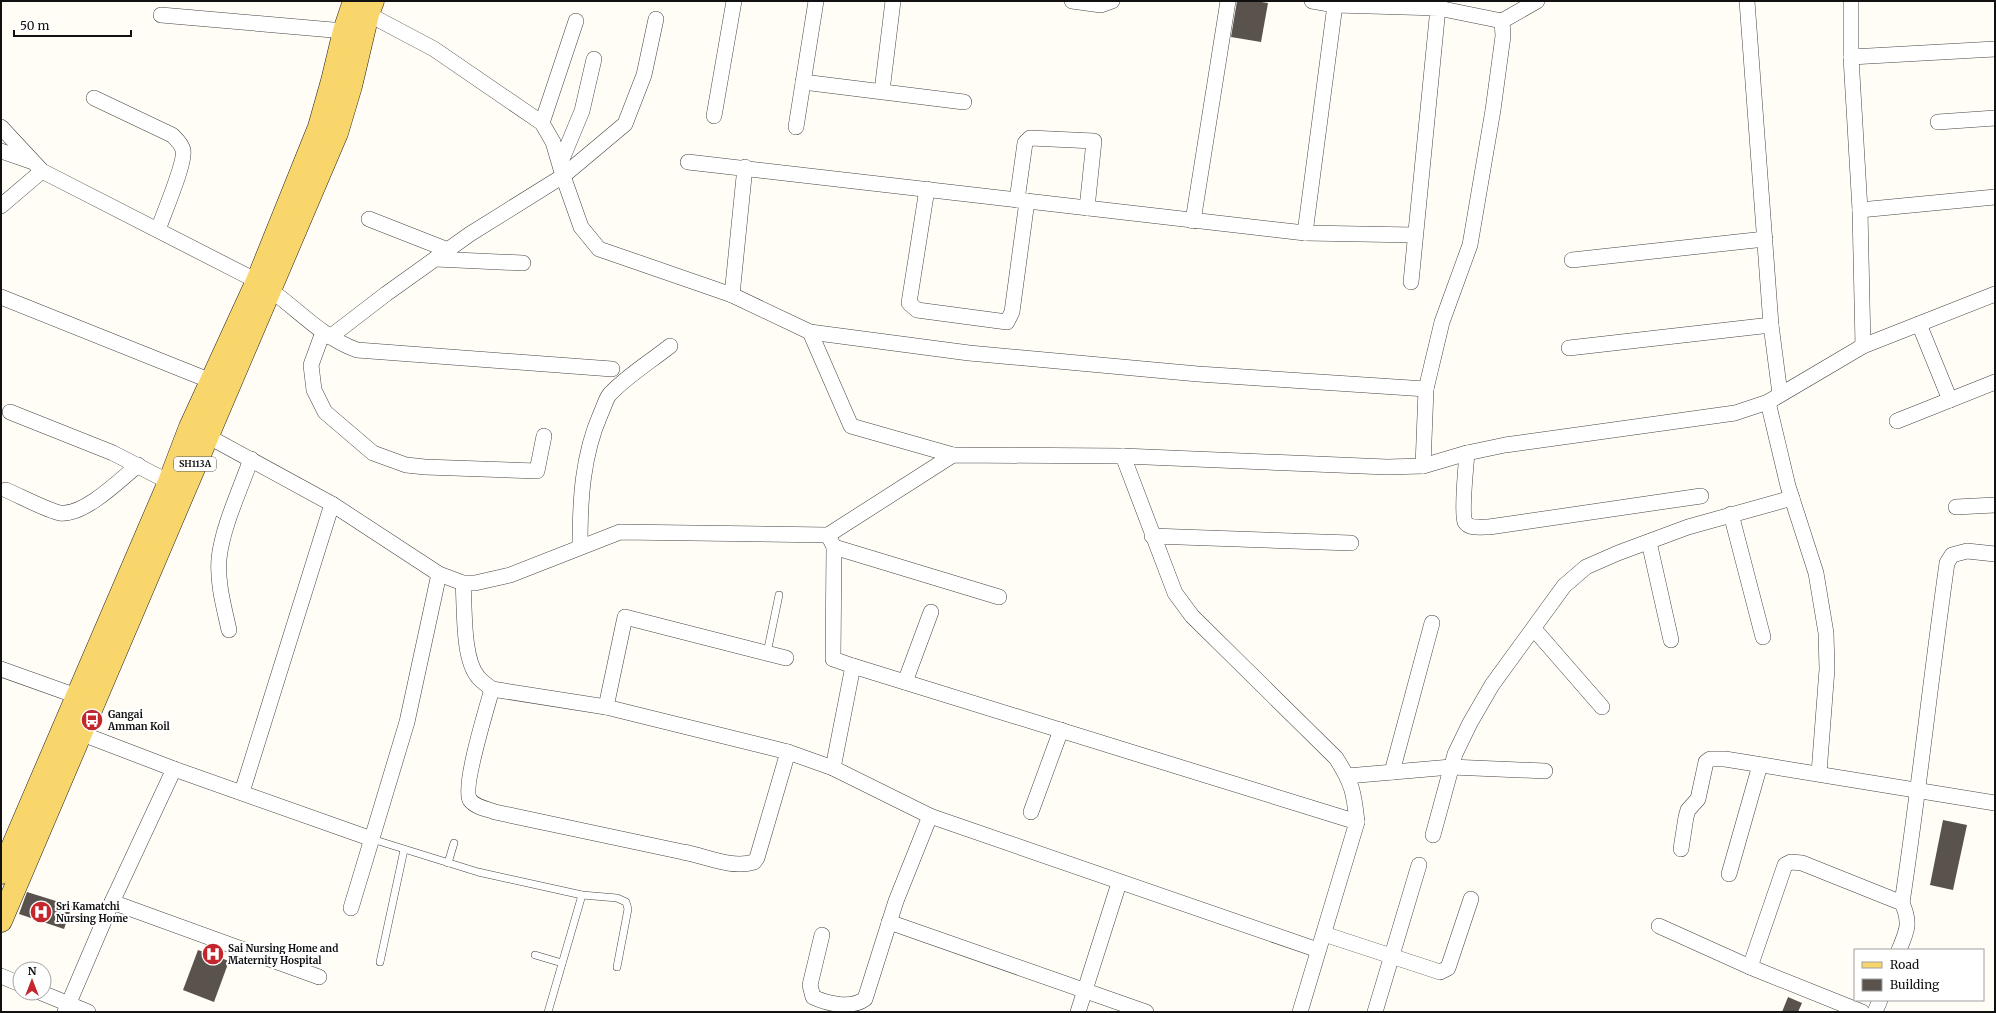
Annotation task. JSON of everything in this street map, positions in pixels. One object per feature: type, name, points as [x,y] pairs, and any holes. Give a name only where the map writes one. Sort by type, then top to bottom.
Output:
[{"type":"main road","name":"SH113A","points":[[84,699],[169,482],[198,431],[211,381],[264,285],[319,127],[344,31],[365,5]]},
{"type":"main road","name":"SH113A","points":[[1,922],[71,730],[198,431],[264,285],[337,133],[350,86],[365,5]]},
{"type":"main road","name":"SH113A","points":[[1,873],[71,730]]},
{"type":"street","points":[[714,116],[734,1]]},
{"type":"street","points":[[796,126],[816,1]]},
{"type":"street","points":[[882,91],[893,1]]},
{"type":"street","points":[[1072,1],[1101,5],[1112,1]]},
{"type":"street","points":[[1193,221],[1228,1]]},
{"type":"street","points":[[1312,1],[1335,5],[1439,4],[1502,21],[1537,1]]},
{"type":"street","points":[[1747,1],[1771,325],[1774,398],[1792,498],[1816,573],[1826,633],[1826,670],[1819,773]]},
{"type":"street","points":[[1851,1],[1852,57],[1860,210],[1863,346]]},
{"type":"street","points":[[1411,282],[1439,4]]},
{"type":"street","points":[[365,5],[434,49],[542,123],[553,142],[581,227],[599,249],[732,295],[810,332],[969,353],[1198,374],[1426,389]]},
{"type":"street","points":[[1305,233],[1335,5]]},
{"type":"street","points":[[161,15],[344,31]]},
{"type":"street","points":[[544,436],[537,471],[424,467],[401,463],[373,453],[325,412],[314,390],[311,365],[326,334],[448,250],[625,124],[644,75],[656,19]]},
{"type":"street","points":[[542,123],[576,21]]},
{"type":"street","points":[[1423,466],[1426,389],[1442,322],[1470,245],[1493,110],[1503,36],[1502,21]]},
{"type":"street","points":[[1852,57],[1995,49]]},
{"type":"street","points":[[561,170],[582,111],[594,59]]},
{"type":"street","points":[[803,82],[964,102]]},
{"type":"street","points":[[94,98],[172,135],[180,142],[184,151],[181,166],[158,230]]},
{"type":"street","points":[[1938,122],[1995,118]]},
{"type":"street","points":[[1,127],[31,161],[42,171],[264,285],[341,345],[357,350],[612,370]]},
{"type":"street","points":[[927,189],[909,303],[917,310],[1007,322],[1012,312],[1022,201],[1025,143],[1030,138],[1094,140],[1087,208]]},
{"type":"street","points":[[1,151],[31,161]]},
{"type":"street","points":[[688,162],[1305,233],[1416,235]]},
{"type":"street","points":[[732,295],[745,168]]},
{"type":"street","points":[[1,206],[42,171]]},
{"type":"street","points":[[1860,210],[1995,197]]},
{"type":"street","points":[[369,219],[448,250]]},
{"type":"street","points":[[1572,260],[1764,238]]},
{"type":"street","points":[[435,259],[523,263]]},
{"type":"street","points":[[810,332],[851,426],[952,454],[1123,456],[1387,467],[1423,466],[1467,453],[1506,445],[1734,413],[1774,398],[1863,346],[1995,294]]},
{"type":"street","points":[[1,297],[211,381]]},
{"type":"street","points":[[1919,324],[1950,400]]},
{"type":"street","points":[[1569,348],[1771,325]]},
{"type":"street","points":[[580,547],[580,508],[584,468],[588,450],[609,395],[630,375],[670,346]]},
{"type":"street","points":[[1898,421],[1995,382]]},
{"type":"street","points":[[10,412],[113,453],[169,482]]},
{"type":"street","points":[[198,431],[332,504],[439,574],[463,583],[475,583],[510,575],[620,532],[831,541],[999,597]]},
{"type":"street","points":[[1467,453],[1464,510],[1465,521],[1469,525],[1476,527],[1489,527],[1701,496]]},
{"type":"street","points":[[831,541],[952,454]]},
{"type":"street","points":[[1123,456],[1152,536],[1176,593],[1192,616],[1336,758],[1347,776],[1354,793],[1357,822],[1300,1012]]},
{"type":"street","points":[[228,630],[220,583],[219,561],[222,542],[251,459]]},
{"type":"street","points":[[6,490],[60,513],[70,513],[90,504],[138,465]]},
{"type":"street","points":[[1433,835],[1455,754],[1470,723],[1492,685],[1564,586],[1586,567],[1649,542],[1688,527],[1792,498]]},
{"type":"street","points":[[242,792],[332,504]]},
{"type":"street","points":[[1956,507],[1995,504]]},
{"type":"street","points":[[1731,514],[1764,636]]},
{"type":"street","points":[[1152,536],[1351,544]]},
{"type":"street","points":[[831,541],[833,659],[1357,822]]},
{"type":"street","points":[[1649,542],[1671,640]]},
{"type":"street","points":[[1899,949],[1907,929],[1907,915],[1902,903],[1919,790],[1929,689],[1946,563],[1952,555],[1967,551],[1995,554]]},
{"type":"street","points":[[351,908],[407,722],[439,574]]},
{"type":"street","points":[[463,583],[466,635],[470,662],[477,677],[492,689],[606,707],[788,752],[833,768],[930,816],[1119,883],[1318,950]]},
{"type":"street","points":[[905,682],[931,612]]},
{"type":"street","points":[[606,707],[625,617],[786,658]]},
{"type":"street","points":[[1392,772],[1432,623]]},
{"type":"street","points":[[1534,628],[1602,707]]},
{"type":"street","points":[[833,768],[853,666]]},
{"type":"street","points":[[1,669],[84,699]]},
{"type":"street","points":[[492,689],[470,775],[467,792],[470,800],[480,807],[495,812],[687,852],[731,864],[745,865],[754,862],[788,752]]},
{"type":"street","points":[[71,730],[174,769],[372,839]]},
{"type":"street","points":[[1031,812],[1061,730]]},
{"type":"street","points":[[1681,849],[1688,810],[1698,799],[1706,762],[1716,758],[1819,773],[1995,803]]},
{"type":"street","points":[[1729,874],[1760,765]]},
{"type":"street","points":[[1347,776],[1451,767],[1545,771]]},
{"type":"street","points":[[66,1008],[112,902],[174,769]]},
{"type":"street","points":[[822,935],[810,985],[814,997],[821,1000],[851,1005],[860,1002],[865,998],[896,901],[930,816]]},
{"type":"street","points":[[1750,967],[1785,866],[1792,862],[1802,863],[1902,903]]},
{"type":"street","points":[[1375,1012],[1419,865]]},
{"type":"street","points":[[1078,1012],[1119,883]]},
{"type":"street","points":[[1324,934],[1430,970],[1440,972],[1448,968],[1471,900]]},
{"type":"street","points":[[112,902],[318,977]]},
{"type":"street","points":[[890,922],[1084,992],[1146,1012]]},
{"type":"street","points":[[1659,926],[1750,967],[1862,1012]]},
{"type":"street","points":[[1,976],[12,981]]},
{"type":"street","points":[[52,999],[66,1008],[88,1012]]},
{"type":"street","points":[[1875,1012],[1880,1001]]},
{"type":"lane","points":[[767,653],[779,595]]},
{"type":"lane","points":[[372,839],[478,872],[582,895],[617,898],[626,902],[628,909],[617,967]]},
{"type":"lane","points":[[448,863],[454,843]]},
{"type":"lane","points":[[380,962],[404,850]]},
{"type":"lane","points":[[548,1012],[582,895]]},
{"type":"lane","points":[[535,956],[562,963]]},
{"type":"building","points":[[1237,1],[1268,3],[1261,42],[1231,37]]},
{"type":"building","points":[[1943,820],[1967,825],[1953,890],[1930,885]]},
{"type":"building","points":[[27,892],[72,906],[64,929],[19,914]]},
{"type":"building","points":[[198,950],[229,961],[214,1002],[183,990]]},
{"type":"building","points":[[1788,997],[1802,1003],[1798,1012],[1782,1012]]},
{"type":"place","name":"Gangai Amman Koil","points":[[92,720]]},
{"type":"place","name":"Sri Kamatchi Nursing Home","points":[[41,912]]},
{"type":"place","name":"Sai Nursing Home and Maternity Hospital","points":[[213,954]]}]
